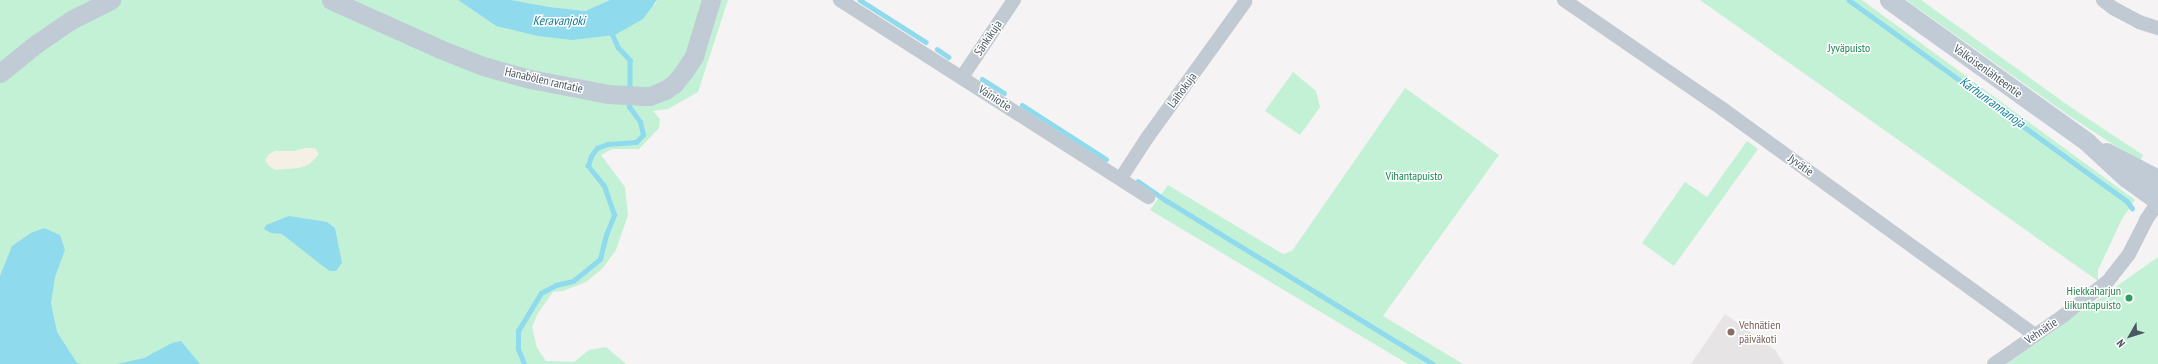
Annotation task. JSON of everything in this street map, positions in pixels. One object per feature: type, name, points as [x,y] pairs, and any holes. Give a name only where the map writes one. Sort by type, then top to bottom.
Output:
[{"type":"street","points":[[0,73],[36,44],[71,20],[111,0]]},
{"type":"street","name":"Hanabölen rantatie","points":[[331,0],[440,49],[483,66],[530,78],[608,94],[650,96],[665,90],[674,84],[694,56],[711,0]]},
{"type":"street","name":"Vainiotie","points":[[840,0],[1121,178],[1148,197]]},
{"type":"street","name":"Sänkikuja","points":[[962,77],[1014,0]]},
{"type":"street","name":"Jyvätie","points":[[1564,0],[1724,110],[2034,334]]},
{"type":"street","name":"Valkoisenlähteentie","points":[[1889,0],[2087,142],[2125,177],[2158,201]]},
{"type":"street","points":[[2103,0],[2113,8],[2139,22],[2158,28]]},
{"type":"street","name":"Laihokuja","points":[[1121,178],[1147,138],[1245,2]]},
{"type":"street","name":"Valkoisenlähteentie","points":[[2087,142],[2158,179]]},
{"type":"street","name":"Vehnätie","points":[[1994,364],[2034,334],[2063,316],[2108,281],[2129,254],[2146,220],[2158,201]]},
{"type":"shaded area","name":"Vehnätien päiväkoti","points":[[1725,314],[1775,350],[1784,364],[1691,364]]},
{"type":"green space","points":[[0,0],[458,0],[496,26],[656,4],[657,0],[728,0],[698,92],[668,109],[653,111],[660,119],[659,128],[639,149],[612,149],[601,155],[625,187],[628,215],[616,250],[602,269],[586,282],[563,291],[553,292],[538,313],[532,327],[537,348],[546,361],[574,362],[589,350],[606,347],[626,364],[0,364]]},
{"type":"green space","points":[[511,0],[610,0],[585,11]]},
{"type":"green space","name":"Jyväpuisto","points":[[1700,0],[1862,0],[2135,200],[2122,219],[2098,270],[2098,281]]},
{"type":"green space","points":[[1906,0],[1921,0],[2072,108],[2143,155],[2140,162],[2071,117]]},
{"type":"green space","points":[[1293,72],[1316,91],[1320,107],[1300,135],[1265,111]]},
{"type":"green space","name":"Vihantapuisto","points":[[1405,88],[1499,155],[1383,316],[1463,364],[1408,364],[1150,210],[1168,185],[1283,254],[1292,251]]},
{"type":"green space","points":[[1747,141],[1758,149],[1674,266],[1642,243],[1685,182],[1707,197]]},
{"type":"green space","name":"Hiekkaharjun liikuntapuisto","points":[[2158,257],[2158,364],[2007,364],[2042,339]]},
{"type":"sand","points":[[306,148],[315,148],[319,154],[310,164],[299,168],[275,170],[268,165],[265,160],[269,154],[275,151],[294,151]]},
{"type":"water","name":"Keravanjoki","points":[[458,0],[511,0],[585,11],[610,0],[657,0],[643,19],[615,35],[572,40],[538,36],[496,26]]},
{"type":"water","points":[[289,216],[327,222],[335,228],[342,263],[336,271],[330,271],[324,267],[282,234],[271,233],[264,229],[266,225]]},
{"type":"water","points":[[44,228],[60,235],[65,250],[55,277],[51,303],[57,332],[77,363],[81,364],[0,364],[0,276],[12,246],[31,233]]},
{"type":"water","points":[[181,341],[200,364],[117,364],[144,358],[172,343]]},
{"type":"waterway","points":[[860,0],[926,42]]},
{"type":"waterway","name":"Karhunrannanoja","points":[[1849,0],[2127,201],[2132,208]]},
{"type":"waterway","points":[[610,29],[618,47],[630,60],[630,91]]},
{"type":"waterway","points":[[937,49],[949,57]]},
{"type":"waterway","points":[[982,79],[1004,93]]},
{"type":"waterway","points":[[524,364],[518,349],[518,331],[541,293],[556,285],[573,281],[600,259],[606,235],[614,215],[604,186],[588,166],[591,156],[597,148],[608,144],[636,142],[643,135],[640,122],[629,107],[629,99]]},
{"type":"waterway","points":[[1022,105],[1106,159]]},
{"type":"waterway","points":[[1138,181],[1167,201],[1433,364]]},
{"type":"place","name":"Hiekkaharjun liikuntapuisto","points":[[2129,298]]},
{"type":"place","name":"Vehnätien päiväkoti","points":[[1731,332]]}]
